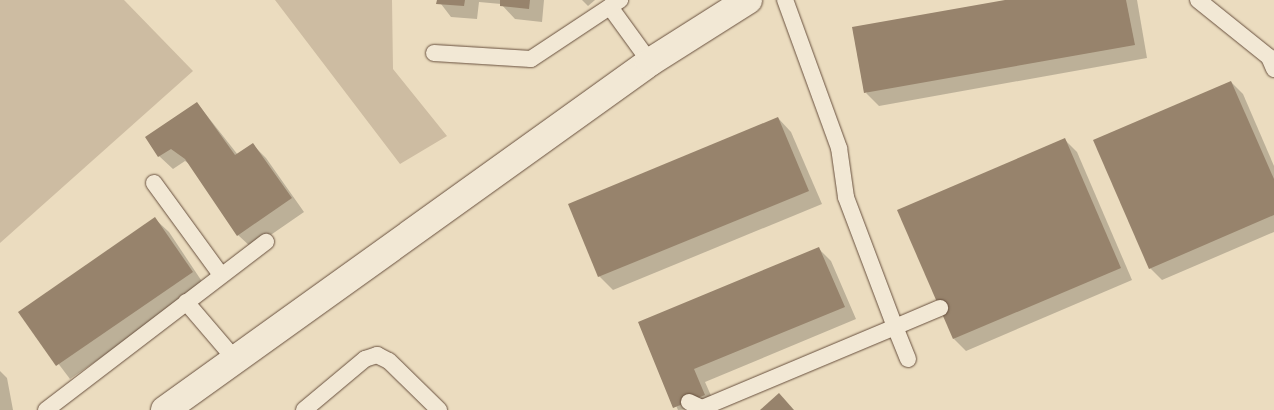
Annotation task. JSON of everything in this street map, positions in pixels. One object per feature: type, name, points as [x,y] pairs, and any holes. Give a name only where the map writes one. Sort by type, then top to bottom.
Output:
[{"type":"street","points":[[165,410],[234,358],[400,242],[650,62],[748,0]]},
{"type":"lane","points":[[786,0],[839,148],[846,197],[908,359]]},
{"type":"lane","points":[[1198,0],[1269,57],[1274,69]]},
{"type":"lane","points":[[434,53],[531,59],[615,4],[650,62]]},
{"type":"lane","points":[[154,184],[221,276]]},
{"type":"lane","points":[[46,410],[266,242]]},
{"type":"lane","points":[[186,302],[234,358]]},
{"type":"lane","points":[[689,402],[702,408],[940,308]]},
{"type":"lane","points":[[304,410],[365,359],[377,355],[389,361],[439,410]]},
{"type":"shaded area","points":[[0,0],[124,0],[193,71],[0,243]]},
{"type":"shaded area","points":[[275,0],[392,0],[393,69],[447,136],[400,164]]},
{"type":"building","points":[[437,0],[465,0],[464,6],[436,4]]},
{"type":"building","points":[[500,0],[530,0],[529,9],[500,6]]},
{"type":"building","points":[[1005,0],[1126,0],[1135,45],[864,93],[852,27]]},
{"type":"building","points":[[1231,81],[1274,179],[1274,215],[1149,269],[1093,140]]},
{"type":"building","points":[[197,102],[235,155],[253,143],[292,198],[237,236],[185,159],[171,149],[158,157],[145,137]]},
{"type":"building","points":[[778,117],[809,191],[598,277],[568,204]]},
{"type":"building","points":[[1065,138],[1121,268],[953,339],[897,210]]},
{"type":"building","points":[[155,217],[193,272],[56,366],[18,312]]},
{"type":"building","points":[[819,247],[845,307],[694,369],[705,395],[673,408],[638,322]]},
{"type":"building","points":[[779,393],[794,410],[760,410]]}]
